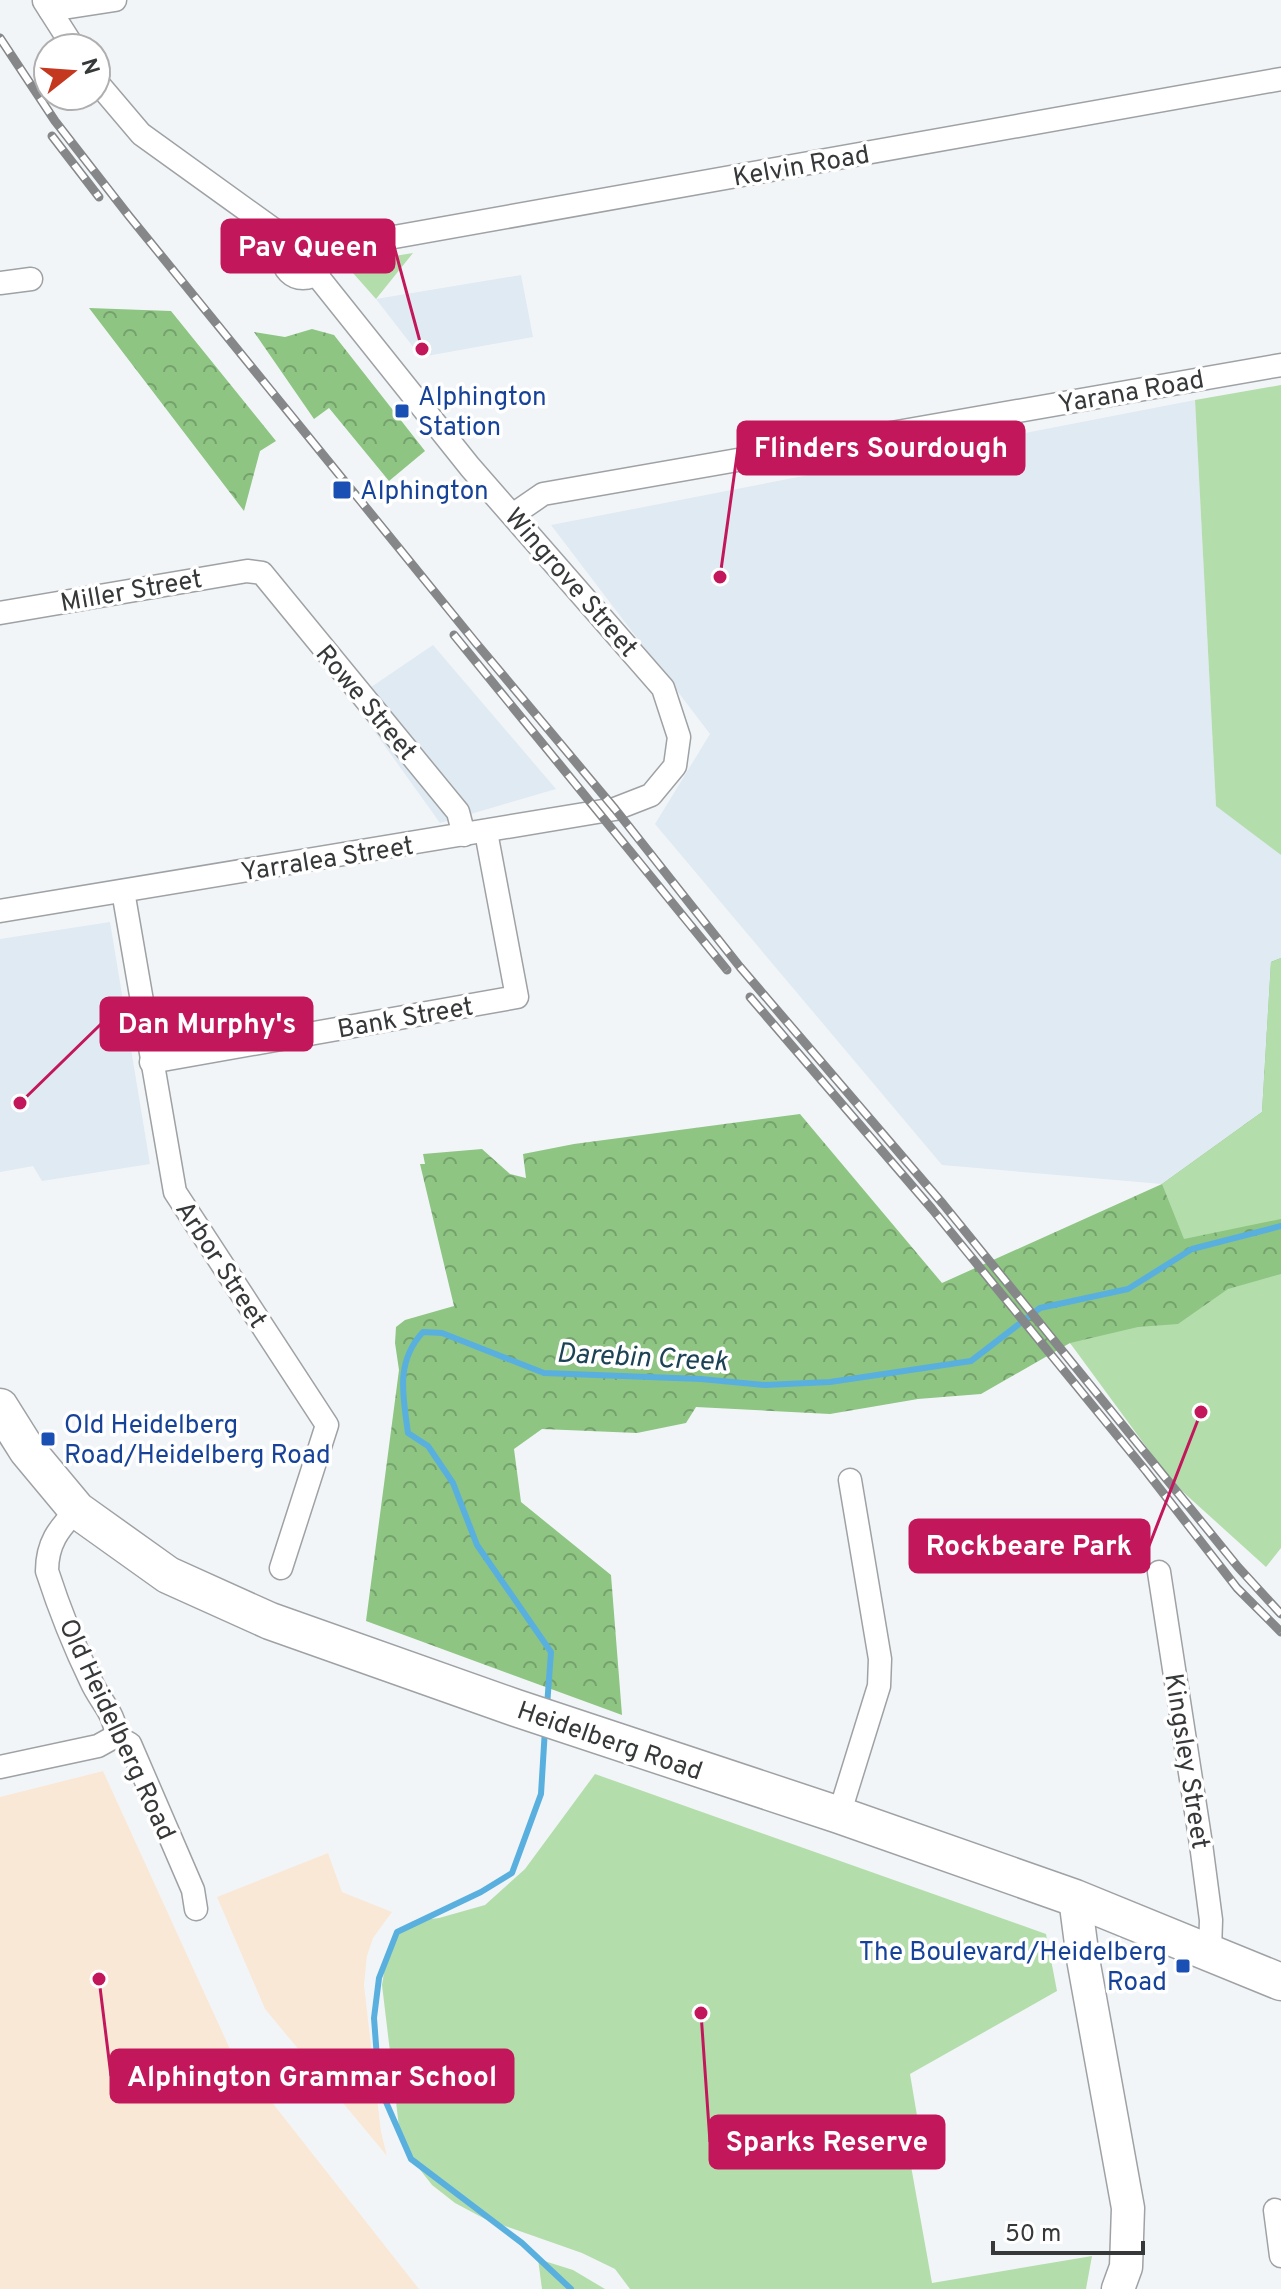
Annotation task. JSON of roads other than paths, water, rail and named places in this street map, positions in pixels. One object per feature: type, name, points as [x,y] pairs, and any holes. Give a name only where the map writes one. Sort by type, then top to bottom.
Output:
[{"type":"main road","name":"Heidelberg Road","points":[[0,1407],[27,1450],[77,1510],[180,1581],[270,1621],[1075,1898],[1281,1982]]},
{"type":"street","points":[[64,32],[47,5],[115,0]]},
{"type":"street","name":"Kelvin Road","points":[[321,250],[1281,79]]},
{"type":"street","points":[[112,100],[141,134],[291,242]]},
{"type":"street","points":[[308,239],[321,250],[322,262],[315,273],[298,277],[287,270],[284,252],[291,242],[308,239]]},
{"type":"street","name":"Wingrove Street","points":[[315,273],[470,467],[663,688],[679,737],[679,747],[675,766],[651,795]]},
{"type":"street","points":[[0,283],[31,279]]},
{"type":"street","name":"Yarana Road","points":[[514,514],[543,494],[1281,365]]},
{"type":"street","name":"Miller Street","points":[[0,613],[247,571],[262,573]]},
{"type":"street","name":"Rowe Street","points":[[262,573],[475,833],[517,997]]},
{"type":"street","name":"Yarralea Street","points":[[0,911],[615,809],[651,795]]},
{"type":"street","name":"Arbor Street","points":[[123,891],[173,1185],[179,1201],[327,1425],[281,1568]]},
{"type":"street","name":"Bank Street","points":[[151,1062],[517,997]]},
{"type":"street","points":[[839,1815],[879,1686],[880,1659],[850,1480]]},
{"type":"street","name":"Old Heidelberg Road","points":[[77,1510],[58,1528],[47,1553],[47,1571],[92,1683],[108,1708],[116,1736],[130,1744],[193,1890],[196,1909]]},
{"type":"street","name":"Kingsley Street","points":[[1159,1572],[1201,1844],[1211,1920],[1210,1951]]},
{"type":"street","points":[[0,1767],[98,1746],[116,1736]]},
{"type":"street","points":[[1075,1898],[1128,2208],[1126,2267],[1118,2289]]},
{"type":"street","points":[[1275,2210],[1281,2256]]},
{"type":"waterway","name":"Darebin Creek","points":[[547,1706],[551,1652],[477,1545],[453,1483],[428,1446],[408,1433],[403,1380],[408,1355],[423,1332],[442,1333],[544,1373],[701,1379],[765,1385],[830,1382],[971,1361],[1040,1308],[1128,1289],[1192,1249],[1281,1226]]},
{"type":"waterway","name":"Darebin Creek","points":[[545,1729],[541,1794],[512,1873],[481,1892],[397,1932],[379,1978],[374,2018],[377,2058],[386,2102],[411,2159],[522,2243],[571,2289]]},
{"type":"railway","points":[[0,38],[55,121],[129,216],[476,643],[615,809],[740,967],[943,1204],[1238,1567],[1281,1614]]},
{"type":"railway","points":[[52,136],[99,197]]},
{"type":"railway","points":[[454,635],[727,970]]},
{"type":"railway","points":[[750,997],[932,1209],[1146,1471],[1237,1588],[1281,1632]]},
{"type":"place","name":"Pav Queen","points":[[422,349]]},
{"type":"place","name":"Alphington Station","points":[[402,411]]},
{"type":"place","name":"Alphington","points":[[342,490]]},
{"type":"place","name":"Flinders Sourdough","points":[[720,577]]},
{"type":"place","name":"Dan Murphy's","points":[[20,1103]]},
{"type":"place","name":"Rockbeare Park","points":[[1201,1412]]},
{"type":"place","name":"Old Heidelberg Road/Heidelberg Road","points":[[48,1439]]},
{"type":"place","name":"The Boulevard/Heidelberg Road","points":[[1183,1966]]},
{"type":"place","name":"Alphington Grammar School","points":[[99,1979]]},
{"type":"place","name":"Sparks Reserve","points":[[701,2013]]}]
